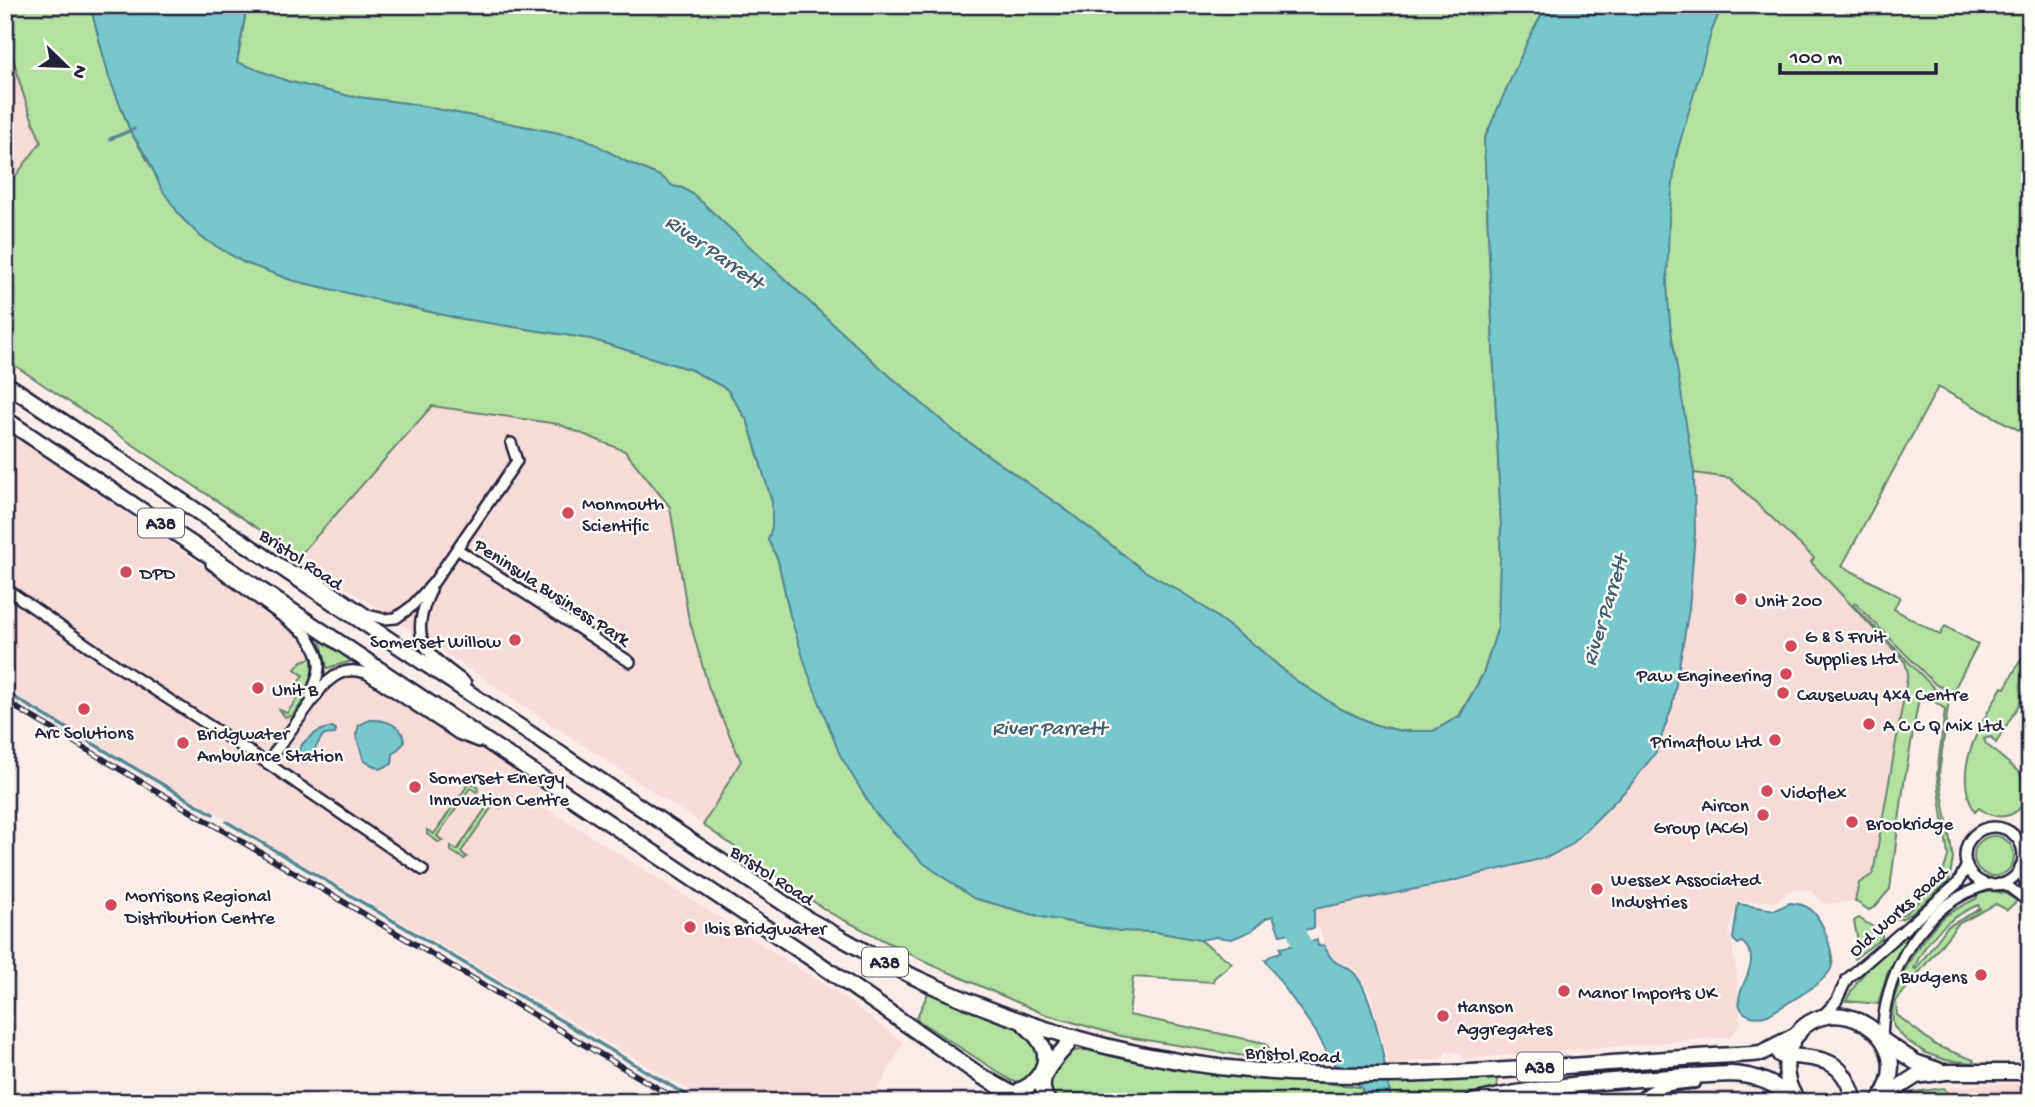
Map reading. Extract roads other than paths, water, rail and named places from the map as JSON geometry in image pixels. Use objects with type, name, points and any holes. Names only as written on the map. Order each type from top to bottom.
[{"type":"main road","name":"Bristol Road","points":[[5,383],[809,920],[927,983],[1018,1020],[1074,1037],[1164,1058],[1217,1067],[1329,1075],[1392,1076],[1761,1053],[1798,1034]]},
{"type":"main road","name":"A38","points":[[5,419],[808,956],[981,1076],[1027,1102]]},
{"type":"main road","points":[[1819,1018],[1839,1015],[1859,1019],[1876,1030],[1888,1051],[1891,1072],[1878,1102]]},
{"type":"main road","name":"A38","points":[[1798,1101],[1788,1082],[1788,1056],[1798,1034],[1819,1018]]},
{"type":"main road","points":[[1013,1095],[1031,1085],[1045,1059],[1045,1052],[1038,1037],[1018,1020]]},
{"type":"main road","points":[[1049,1102],[1043,1091],[1044,1077],[1052,1062],[1074,1037]]},
{"type":"main road","points":[[1883,1040],[1916,1062],[1946,1072]]},
{"type":"main road","name":"A38","points":[[1761,1053],[1820,1058],[1837,1066],[1847,1079],[1855,1102]]},
{"type":"main road","points":[[1878,1102],[1916,1076],[1946,1072],[2030,1072]]},
{"type":"main road","name":"A38","points":[[1472,1102],[1516,1092],[1585,1083],[1731,1074],[1750,1075],[1765,1080],[1798,1101]]},
{"type":"street","name":"Peninsula Business Park","points":[[283,567],[313,578],[368,615],[384,619],[396,618],[405,613],[434,582],[517,461],[512,443]]},
{"type":"street","points":[[160,523],[234,582],[306,634],[315,647],[320,663],[318,677],[306,707]]},
{"type":"street","name":"Peninsula Business Park","points":[[457,549],[630,662]]},
{"type":"street","name":"Peninsula Business Park","points":[[434,582],[422,608],[420,621],[424,646],[432,657],[475,690],[496,711]]},
{"type":"street","points":[[5,588],[423,870]]},
{"type":"street","points":[[267,763],[306,707],[331,678],[345,671],[356,670],[382,682],[458,734],[506,753]]},
{"type":"street","points":[[1994,884],[2015,875],[2023,858],[2019,841],[2013,834],[1997,827],[1982,830],[1970,840],[1965,854],[1967,865],[1976,878],[1994,884],[2009,887],[2030,900]]},
{"type":"street","name":"Old Works Road","points":[[1819,1018],[1836,1002],[1847,979],[1958,883],[1967,865]]},
{"type":"street","points":[[2020,867],[2030,900]]},
{"type":"street","name":"Old Works Road","points":[[1883,1040],[1887,994],[1899,965],[1915,938],[1929,919],[1951,901],[1975,888],[1994,884]]},
{"type":"street","points":[[1639,1102],[1649,1091],[1673,1084],[1710,1081],[1731,1074]]},
{"type":"water","name":"River Parrett","points":[[90,5],[247,5],[237,62],[287,81],[349,96],[406,103],[584,138],[627,162],[662,177],[673,186],[694,195],[875,363],[956,433],[1066,510],[1143,570],[1193,599],[1295,680],[1341,709],[1376,725],[1401,731],[1433,731],[1460,716],[1483,674],[1498,627],[1501,527],[1484,140],[1529,38],[1547,5],[1722,5],[1712,30],[1676,156],[1669,219],[1667,285],[1670,324],[1694,473],[1695,533],[1689,609],[1672,707],[1656,752],[1628,788],[1571,845],[1548,857],[1436,885],[1314,909],[1314,928],[1280,935],[1273,916],[1266,918],[1251,931],[1232,939],[1216,937],[1200,940],[1156,932],[1120,931],[1042,917],[973,898],[922,862],[875,813],[840,755],[808,673],[790,615],[778,560],[768,540],[772,527],[772,502],[748,422],[727,389],[692,370],[591,339],[457,318],[291,280],[243,262],[201,237],[181,217],[161,188],[148,159],[131,132],[109,77]]},
{"type":"water","points":[[370,720],[393,725],[403,737],[404,743],[393,754],[392,764],[380,769],[364,761],[356,735],[359,725]]},
{"type":"water","points":[[332,727],[336,729],[335,734],[323,735],[307,762],[297,762],[299,750],[308,739]]},
{"type":"water","points":[[1790,903],[1811,909],[1817,917],[1830,946],[1832,965],[1815,986],[1768,1015],[1751,1016],[1742,1011],[1739,1001],[1751,961],[1748,948],[1733,939],[1738,904],[1775,910]]},
{"type":"water","points":[[1317,940],[1318,946],[1324,945],[1332,959],[1351,970],[1362,985],[1379,1035],[1391,1102],[1366,1102],[1362,1088],[1335,1066],[1316,1032],[1265,960],[1281,952],[1280,948]]},
{"type":"waterway","points":[[110,139],[134,129]]},
{"type":"waterway","points":[[5,692],[213,814]]},
{"type":"waterway","points":[[227,822],[698,1102]]},
{"type":"waterway","points":[[1297,906],[1296,930],[1315,964]]},
{"type":"railway","points":[[5,701],[681,1102]]},
{"type":"place","name":"Monmouth Scientific","points":[[568,513]]},
{"type":"place","name":"DPD","points":[[126,572]]},
{"type":"place","name":"Unit 200","points":[[1741,599]]},
{"type":"place","name":"Somerset Willow","points":[[515,640]]},
{"type":"place","name":"G & S Fruit Supplies Ltd","points":[[1791,646]]},
{"type":"place","name":"Paw Engineering","points":[[1786,674]]},
{"type":"place","name":"Unit B","points":[[258,688]]},
{"type":"place","name":"Causeway 4x4 Centre","points":[[1783,693]]},
{"type":"place","name":"Arc Solutions","points":[[84,709]]},
{"type":"place","name":"A C C Q Mix Ltd","points":[[1869,724]]},
{"type":"place","name":"Primaflow Ltd","points":[[1775,740]]},
{"type":"place","name":"Bridgwater Ambulance Station","points":[[183,743]]},
{"type":"place","name":"Somerset Energy Innovation Centre","points":[[415,787]]},
{"type":"place","name":"Vidoflex","points":[[1767,791]]},
{"type":"place","name":"Aircon Group (ACG)","points":[[1763,815]]},
{"type":"place","name":"Brookridge","points":[[1852,822]]},
{"type":"place","name":"Wessex Associated Industries","points":[[1597,889]]},
{"type":"place","name":"Morrisons Regional Distribution Centre","points":[[111,905]]},
{"type":"place","name":"Ibis Bridgwater","points":[[690,927]]},
{"type":"place","name":"Budgens","points":[[1981,975]]},
{"type":"place","name":"Manor Imports UK","points":[[1564,991]]},
{"type":"place","name":"Hanson Aggregates","points":[[1443,1016]]}]
